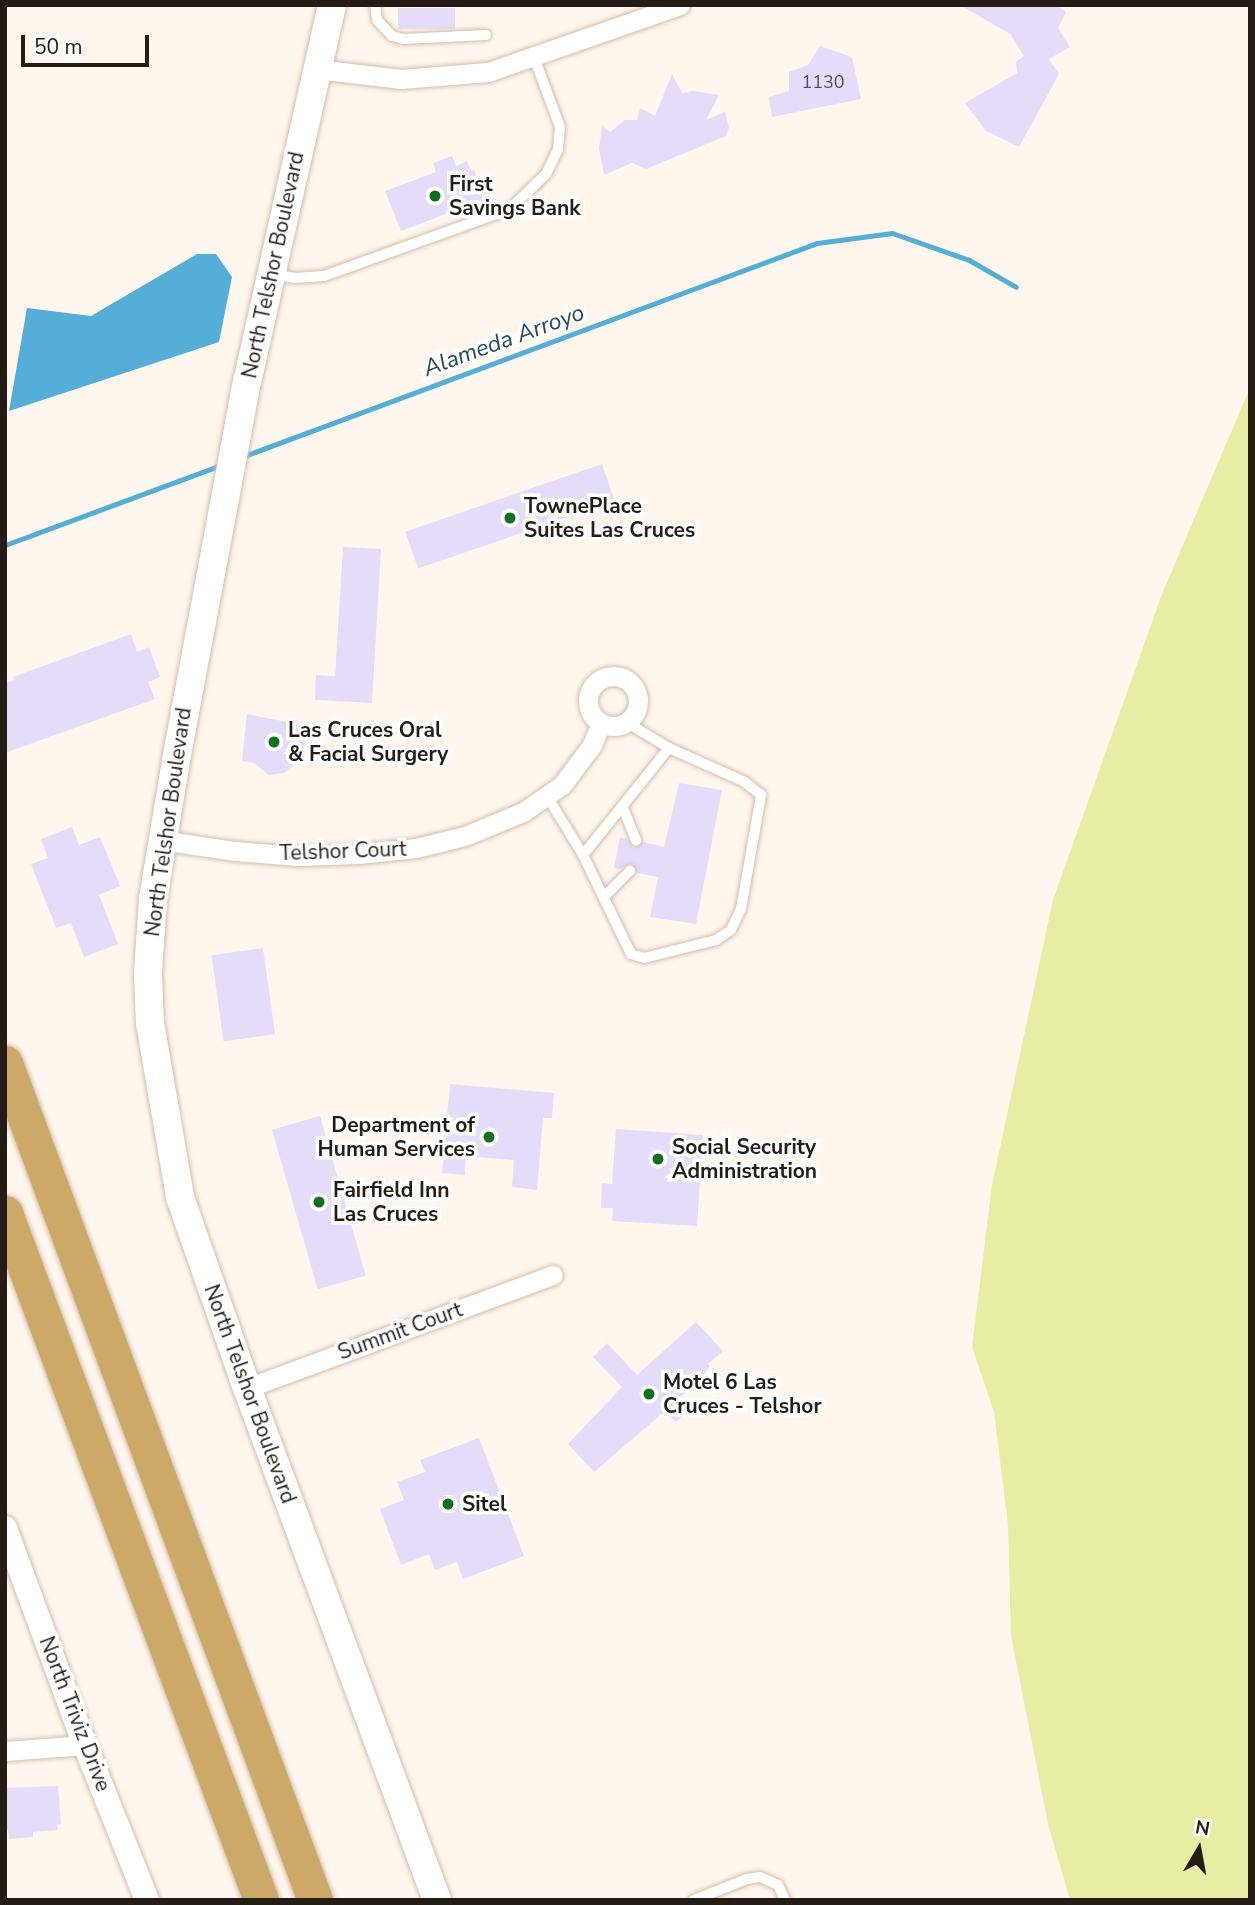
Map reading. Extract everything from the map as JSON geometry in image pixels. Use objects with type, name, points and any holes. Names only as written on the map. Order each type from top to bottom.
[{"type":"highway","points":[[5,1063],[315,1900]]},
{"type":"highway","points":[[5,1213],[261,1900]]},
{"type":"main road","name":"North Telshor Boulevard","points":[[332,5],[270,273],[239,424],[161,840],[153,898],[148,974],[156,1067],[180,1197],[247,1388],[437,1900]]},
{"type":"street","points":[[316,69],[401,79],[488,72],[680,5]]},
{"type":"street","points":[[616,676],[631,684],[638,698],[635,712],[626,722],[614,726],[601,723],[590,710],[590,693],[600,680],[616,676]]},
{"type":"street","name":"Telshor Court","points":[[161,840],[285,855],[359,854],[416,848],[465,836],[523,812],[562,785],[592,745],[601,723]]},
{"type":"street","name":"Summit Court","points":[[247,1388],[553,1275]]},
{"type":"street","name":"North Triviz Drive","points":[[5,1528],[85,1745],[147,1900]]},
{"type":"street","points":[[5,1751],[85,1745]]},
{"type":"lane","points":[[376,5],[377,20],[392,36],[404,39],[486,35]]},
{"type":"lane","points":[[270,273],[295,278],[324,276],[510,209],[546,174],[558,149],[560,127],[534,57]]},
{"type":"lane","points":[[547,796],[583,855],[631,954],[637,958],[716,940],[737,921],[761,795],[745,782],[669,747],[626,722]]},
{"type":"lane","points":[[583,855],[669,747]]},
{"type":"lane","points":[[623,808],[636,841]]},
{"type":"lane","points":[[604,897],[630,872]]},
{"type":"lane","points":[[694,1900],[747,1879],[760,1877],[778,1885],[785,1900]]},
{"type":"green space","points":[[1250,388],[1250,1900],[1070,1900],[1048,1824],[1011,1636],[1008,1525],[994,1412],[972,1347],[992,1185],[1053,900],[1162,594]]},
{"type":"water","points":[[197,254],[216,254],[232,277],[219,342],[9,411],[27,308],[91,316]]},
{"type":"building","points":[[960,5],[1056,5],[1066,12],[1058,28],[1070,47],[1049,59],[1059,74],[1019,147],[986,131],[965,103],[1017,73],[1016,62],[1024,56],[1010,34]]},
{"type":"building","points":[[398,8],[455,8],[455,29],[398,29]]},
{"type":"building","points":[[820,46],[852,57],[861,99],[772,117],[769,97],[789,91],[789,72],[808,65]]},
{"type":"building","points":[[672,74],[682,93],[693,91],[719,95],[706,120],[725,112],[729,128],[726,136],[646,169],[632,163],[604,175],[599,148],[602,126],[610,132],[625,120],[637,120],[640,108],[655,116]]},
{"type":"building","name":"First Savings Bank","points":[[452,156],[456,166],[467,161],[471,171],[474,170],[485,201],[477,204],[480,212],[462,218],[459,209],[401,231],[385,191],[436,172],[433,163]]},
{"type":"building","name":"TownePlace Suites Las Cruces","points":[[602,464],[615,501],[418,569],[405,532]]},
{"type":"building","points":[[343,547],[381,549],[372,703],[315,700],[316,675],[335,676]]},
{"type":"building","points":[[131,634],[137,652],[149,647],[160,677],[148,682],[155,699],[5,753],[5,683],[14,680],[13,677]]},
{"type":"building","name":"Las Cruces Oral & Facial Surgery","points":[[247,714],[308,726],[301,758],[295,765],[284,773],[269,775],[254,763],[242,761]]},
{"type":"building","points":[[679,783],[722,790],[696,924],[650,917],[658,877],[637,873],[631,864],[621,869],[614,868],[620,837],[627,839],[634,848],[643,842],[664,847]]},
{"type":"building","points":[[72,827],[79,845],[100,837],[120,886],[99,895],[118,944],[84,957],[71,923],[56,928],[31,864],[48,858],[41,839]]},
{"type":"building","points":[[263,948],[275,1034],[224,1041],[212,955]]},
{"type":"building","name":"Department of Human Services","points":[[450,1084],[554,1093],[552,1118],[543,1118],[537,1190],[512,1187],[514,1160],[466,1156],[465,1175],[442,1173]]},
{"type":"building","name":"Fairfield Inn Las Cruces","points":[[320,1116],[366,1276],[318,1289],[272,1130]]},
{"type":"building","name":"Social Security Administration","points":[[616,1129],[703,1135],[697,1226],[612,1221],[613,1208],[601,1208],[602,1183],[612,1184]]},
{"type":"building","name":"Motel 6 Las Cruces - Telshor","points":[[696,1322],[723,1351],[708,1364],[710,1366],[704,1375],[676,1401],[687,1411],[676,1422],[665,1411],[594,1472],[568,1444],[622,1387],[593,1357],[607,1343],[637,1375]]},
{"type":"building","name":"Sitel","points":[[479,1438],[524,1556],[463,1579],[457,1562],[435,1570],[429,1554],[401,1565],[380,1509],[404,1500],[397,1482],[425,1472],[420,1460]]},
{"type":"building","points":[[58,1786],[61,1824],[57,1825],[58,1830],[33,1832],[33,1837],[9,1839],[8,1830],[5,1830],[5,1788]]},
{"type":"waterway","name":"Alameda Arroyo","points":[[244,456],[817,243],[892,233],[969,260],[1016,287]]},
{"type":"waterway","name":"Alameda Arroyo","points":[[5,545],[221,465]]},
{"type":"place","name":"First Savings Bank","points":[[435,196]]},
{"type":"place","name":"TownePlace Suites Las Cruces","points":[[510,518]]},
{"type":"place","name":"Las Cruces Oral & Facial Surgery","points":[[274,742]]},
{"type":"place","name":"Department of Human Services","points":[[489,1137]]},
{"type":"place","name":"Social Security Administration","points":[[658,1159]]},
{"type":"place","name":"Fairfield Inn Las Cruces","points":[[319,1202]]},
{"type":"place","name":"Motel 6 Las Cruces - Telshor","points":[[649,1394]]},
{"type":"place","name":"Sitel","points":[[448,1504]]}]
